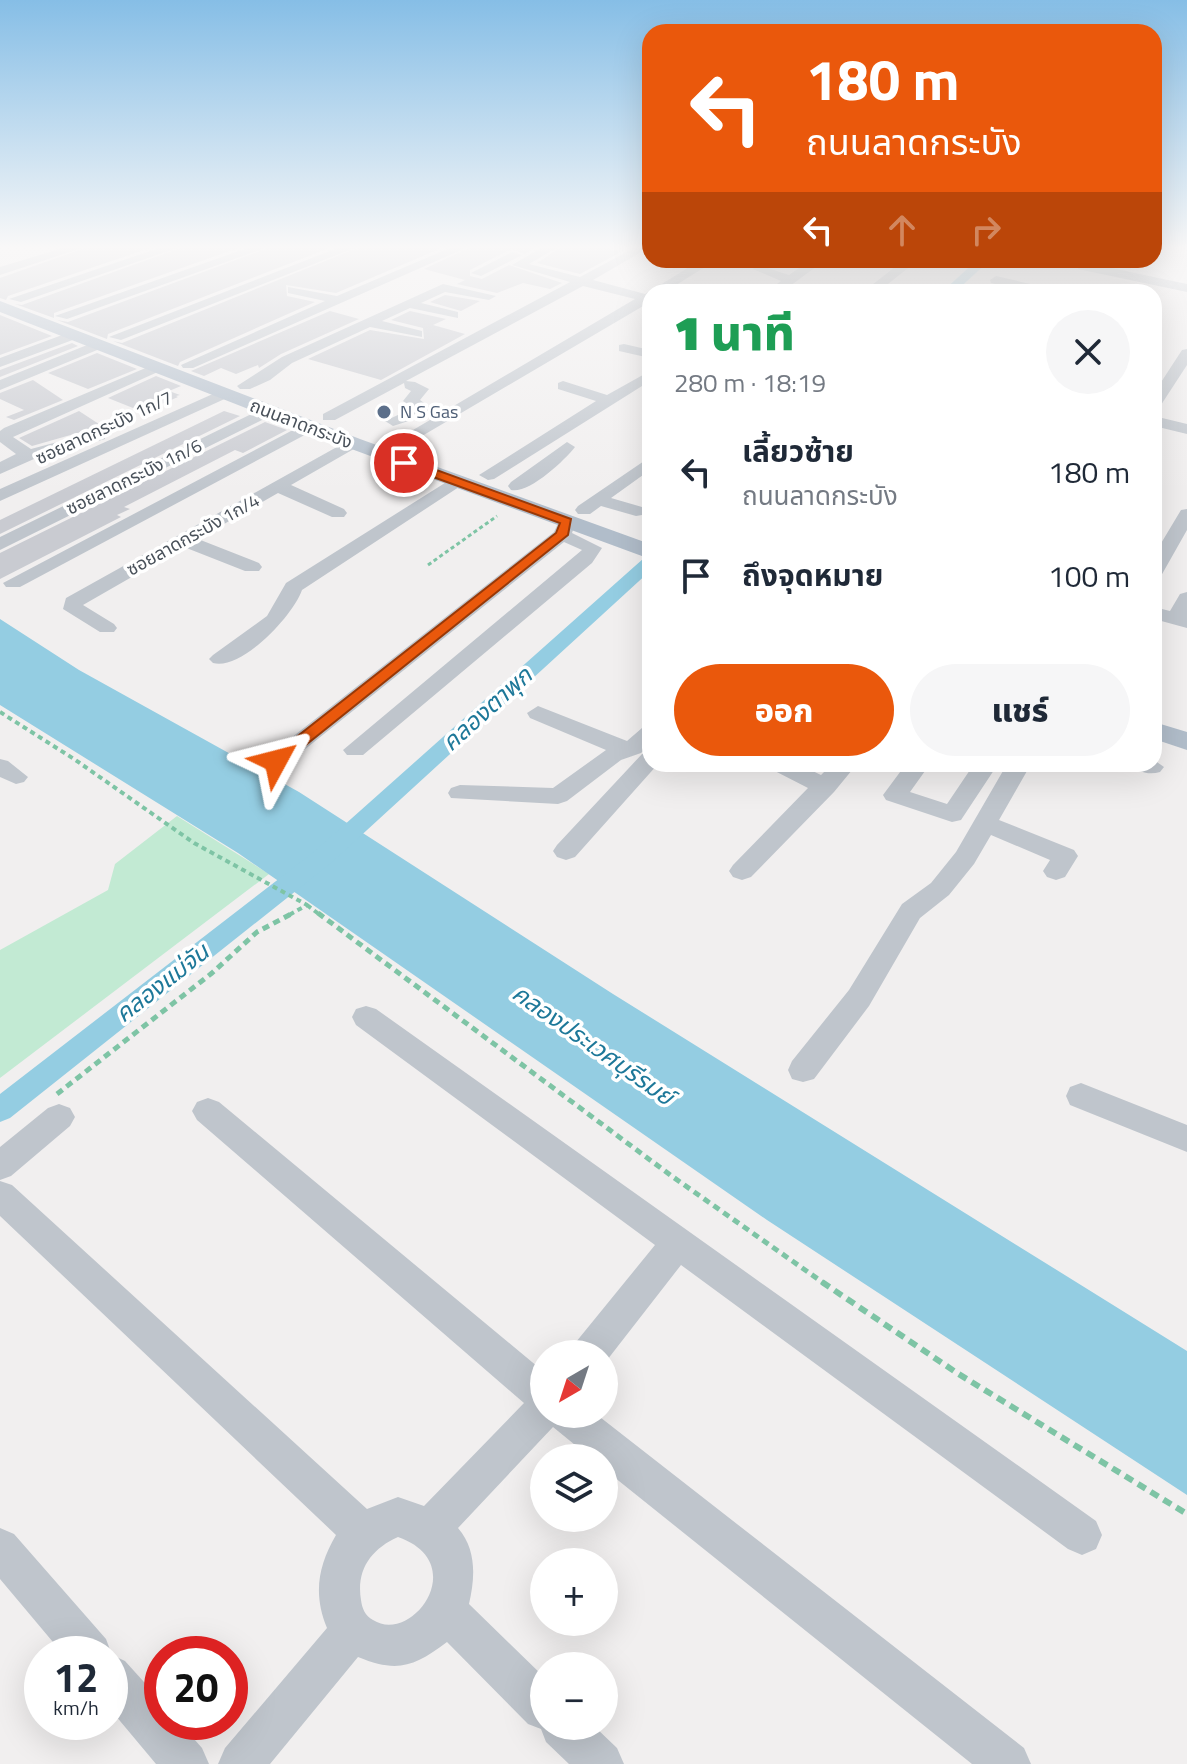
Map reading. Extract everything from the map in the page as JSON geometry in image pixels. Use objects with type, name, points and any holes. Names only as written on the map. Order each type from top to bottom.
[{"type":"main road","name":"ถนนลาดกระบัง","points":[[62,329],[73,335],[184,363],[488,475],[517,486],[642,548]]},
{"type":"main road","name":"ถนนลาดกระบัง","points":[[85,329],[155,368],[456,481],[642,532]]},
{"type":"main road","points":[[1162,710],[1187,718]]},
{"type":"main road","points":[[1162,733],[1187,741]]},
{"type":"street","points":[[0,385],[136,329]]},
{"type":"street","points":[[184,363],[262,329]]},
{"type":"street","points":[[184,363],[275,329]]},
{"type":"street","points":[[245,386],[265,377],[287,360],[352,329]]},
{"type":"street","points":[[398,329],[417,334]]},
{"type":"street","points":[[338,420],[495,329]]},
{"type":"street","points":[[399,443],[578,329]]},
{"type":"street","points":[[269,332],[302,341]]},
{"type":"street","points":[[0,363],[73,335]]},
{"type":"street","points":[[624,348],[642,352]]},
{"type":"street","points":[[1167,396],[1183,366]]},
{"type":"street","points":[[2,437],[155,368]]},
{"type":"street","points":[[488,475],[642,380]]},
{"type":"street","points":[[136,416],[202,386]]},
{"type":"street","points":[[563,386],[611,401]]},
{"type":"street","points":[[632,387],[642,390]]},
{"type":"street","points":[[338,420],[373,413],[388,402],[410,393],[423,408],[415,414],[385,422]]},
{"type":"street","name":"ซอยลาดกระบัง 1ก/7","points":[[0,496],[224,394]]},
{"type":"street","name":"ซอยลาดกระบัง 1ก/6","points":[[0,544],[268,411]]},
{"type":"street","points":[[1162,423],[1187,429]]},
{"type":"street","points":[[13,583],[308,427]]},
{"type":"street","points":[[0,469],[28,455],[99,436]]},
{"type":"street","points":[[2,437],[28,455]]},
{"type":"street","name":"ซอยลาดกระบัง 1ก/4","points":[[107,628],[73,609],[73,602],[353,443]]},
{"type":"street","points":[[517,486],[567,447]]},
{"type":"street","points":[[276,761],[642,469]]},
{"type":"street","points":[[220,659],[278,619],[291,597],[293,587],[456,481]]},
{"type":"street","points":[[278,486],[338,513]]},
{"type":"street","points":[[582,518],[636,511]]},
{"type":"street","points":[[1162,561],[1181,535],[1187,514]]},
{"type":"street","points":[[355,750],[585,559],[593,548],[582,518]]},
{"type":"street","points":[[184,540],[252,567]]},
{"type":"street","points":[[1162,566],[1187,567]]},
{"type":"street","points":[[1181,621],[1187,598]]},
{"type":"street","points":[[538,713],[627,750]]},
{"type":"street","points":[[460,793],[558,796],[613,755],[642,741]]},
{"type":"street","points":[[566,851],[642,768]]},
{"type":"street","points":[[795,772],[826,787]]},
{"type":"street","points":[[742,871],[838,772]]},
{"type":"street","points":[[912,772],[895,795],[952,814],[981,772]]},
{"type":"street","points":[[803,1070],[859,998],[911,911],[952,875],[1014,772]]},
{"type":"street","points":[[985,823],[1065,856],[1056,871]]},
{"type":"street","points":[[366,1017],[1082,1535]]},
{"type":"street","points":[[1081,1096],[1187,1139]]},
{"type":"street","points":[[0,1166],[56,1107]]},
{"type":"street","points":[[208,1111],[530,1384]]},
{"type":"street","points":[[0,1195],[363,1533]]},
{"type":"street","points":[[600,1340],[677,1244]]},
{"type":"street","points":[[432,1527],[530,1424]]},
{"type":"street","points":[[584,1428],[1008,1764]]},
{"type":"street","points":[[398,1517],[416,1519],[432,1527],[444,1539],[452,1554],[455,1573],[453,1592],[446,1611],[434,1627],[419,1639],[401,1646],[383,1646],[366,1641],[352,1631],[341,1613],[337,1591],[339,1570],[349,1549],[363,1533],[380,1522],[398,1517]]},
{"type":"street","points":[[0,1548],[76,1636]]},
{"type":"street","points":[[446,1611],[530,1694]]},
{"type":"street","points":[[241,1764],[352,1631]]},
{"type":"street","points":[[128,1697],[186,1764]]},
{"type":"street","points":[[576,1740],[601,1764]]},
{"type":"path","points":[[428,565],[506,510]]},
{"type":"path","points":[[0,712],[74,759],[194,843],[307,905],[673,1177],[848,1300],[957,1373],[1187,1514]]},
{"type":"path","points":[[56,1107],[257,932],[307,905]]},
{"type":"green space","points":[[177,816],[269,874],[0,1078],[0,950],[108,890],[115,864]]},
{"type":"water","name":"คลองประเวศบุรีรมย์","points":[[0,619],[79,670],[299,792],[613,994],[1187,1351],[1187,1495],[767,1220],[238,853],[0,705]]},
{"type":"building","points":[[0,329],[35,329],[52,336],[0,355]]},
{"type":"building","points":[[82,329],[120,329],[108,334],[107,339]]},
{"type":"building","points":[[156,329],[254,329],[180,362],[178,366],[113,341],[122,343]]},
{"type":"building","points":[[288,329],[336,329],[281,354],[259,368],[258,365],[236,374],[221,368],[204,376],[191,371]]},
{"type":"building","points":[[423,329],[448,329],[465,334],[381,380],[308,359],[370,330],[424,339]]},
{"type":"building","points":[[72,343],[78,346],[0,377],[0,370]]},
{"type":"building","points":[[97,353],[137,369],[88,389],[48,373]]},
{"type":"building","points":[[156,376],[181,386],[169,391],[180,395],[143,412],[108,398]]},
{"type":"building","points":[[33,380],[63,400],[14,420],[6,417],[24,410],[0,399],[0,393]]},
{"type":"building","points":[[79,411],[102,426],[32,446],[19,438]]},
{"type":"building","points":[[224,411],[240,416],[0,534],[0,520]]},
{"type":"building","points":[[265,422],[287,430],[243,453],[235,450],[124,507],[130,509],[117,515],[121,517],[0,579],[0,553]]},
{"type":"waterway","name":"คลองตาพุก","points":[[0,1110],[323,857],[642,569]]},
{"type":"place","name":"N S Gas","points":[[384,412]]},
{"type":"route","points":[[276,761],[562,535],[567,521],[404,463]]},
{"type":"water label","name":"คลองแม่จัน","points":[[162,983]]}]
